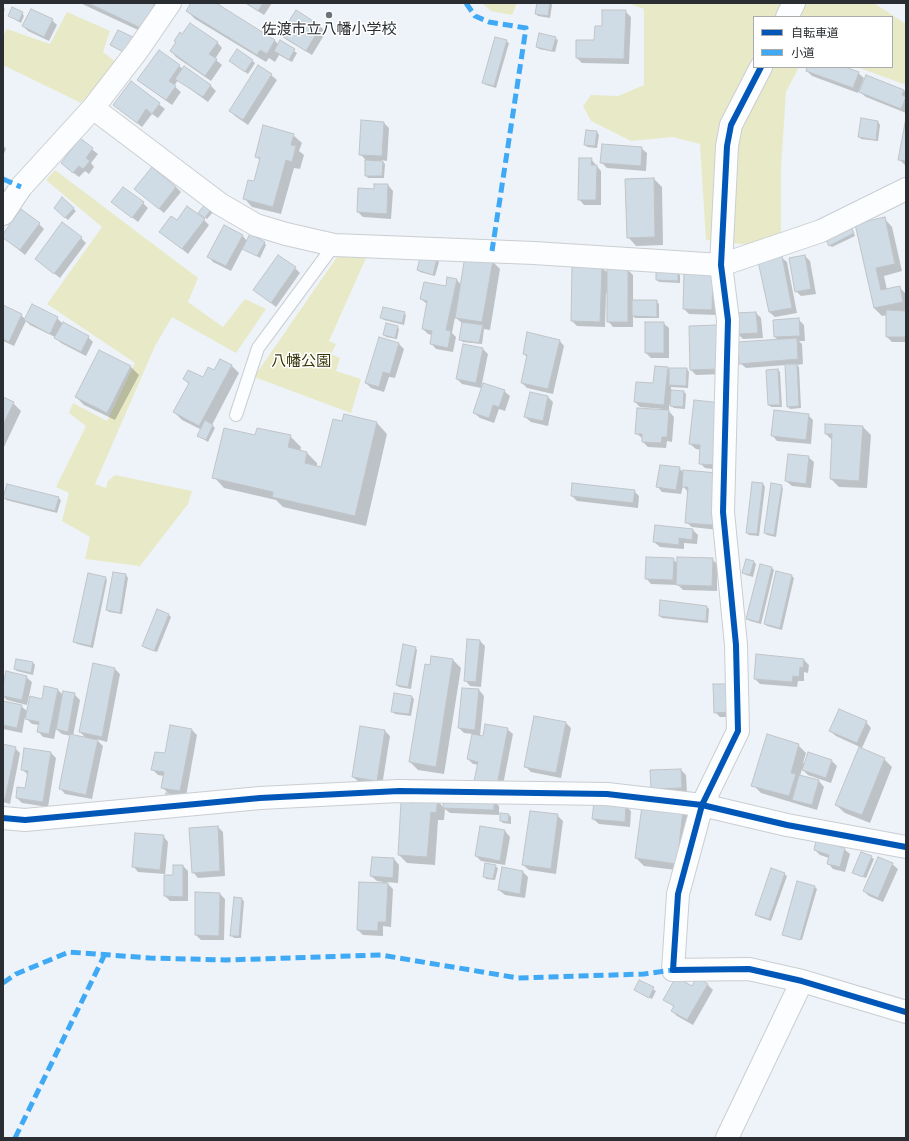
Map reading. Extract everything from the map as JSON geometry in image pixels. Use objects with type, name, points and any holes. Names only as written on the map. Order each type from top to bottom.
[{"type":"street","points":[[3,214],[21,187],[93,108],[137,51],[170,3]]},
{"type":"street","points":[[788,16],[794,3]]},
{"type":"street","points":[[760,68],[731,125],[727,146],[721,265],[728,320],[723,512],[736,645],[738,731],[702,805],[678,894],[673,970],[749,969],[802,981],[906,1012]]},
{"type":"street","points":[[93,108],[220,204],[256,225],[286,234],[334,244],[534,253],[721,265],[822,231],[906,189]]},
{"type":"street","points":[[3,818],[25,820],[260,798],[399,791],[608,794],[702,805],[787,825],[906,847]]},
{"type":"street","points":[[727,1138],[802,981]]},
{"type":"lane","points":[[236,415],[258,348],[334,244]]},
{"type":"green space","points":[[482,3],[517,3],[512,15],[491,11]]},
{"type":"green space","points":[[627,3],[874,3],[906,24],[906,85],[860,68],[893,68],[893,16],[753,16],[753,68],[798,68],[786,92],[781,168],[781,233],[750,245],[706,240],[700,144],[673,137],[631,141],[591,121],[583,106],[591,95],[618,96],[644,85],[644,9]]},
{"type":"green space","points":[[67,12],[110,31],[103,52],[117,63],[81,103],[3,65],[3,36],[7,29],[50,44]]},
{"type":"green space","points":[[55,170],[198,278],[188,302],[223,327],[245,299],[266,309],[236,353],[172,317],[155,346],[95,484],[106,488],[108,481],[115,475],[192,491],[188,504],[140,566],[85,559],[90,537],[62,521],[69,493],[56,487],[86,426],[69,413],[73,403],[107,421],[135,363],[47,304],[102,227],[46,180]]},
{"type":"green space","name":"八幡公園","points":[[339,254],[366,258],[329,341],[336,344],[331,354],[340,358],[336,371],[361,379],[351,413],[254,377]]},
{"type":"building","points":[[88,3],[155,3],[143,29]]},
{"type":"building","points":[[191,3],[216,3],[275,40],[267,54],[260,50],[257,55],[186,11]]},
{"type":"building","points":[[246,3],[263,3],[258,11]]},
{"type":"building","points":[[537,3],[550,3],[548,16],[535,14]]},
{"type":"building","points":[[12,7],[23,12],[19,21],[8,16]]},
{"type":"building","points":[[31,9],[53,19],[44,37],[22,26]]},
{"type":"building","points":[[296,10],[321,26],[306,51],[280,35]]},
{"type":"building","points":[[602,10],[626,10],[624,59],[576,58],[576,40],[594,40],[595,26],[602,26]]},
{"type":"building","points":[[190,23],[218,42],[209,54],[217,59],[205,76],[170,51],[180,32],[182,34]]},
{"type":"building","points":[[118,30],[135,38],[127,54],[110,45]]},
{"type":"building","points":[[539,33],[556,37],[552,51],[536,47]]},
{"type":"building","points":[[495,37],[507,40],[494,86],[482,83]]},
{"type":"building","points":[[280,40],[295,49],[289,60],[274,51]]},
{"type":"building","points":[[237,49],[253,60],[245,72],[229,61]]},
{"type":"building","points":[[159,50],[180,65],[169,81],[176,86],[166,100],[137,80]]},
{"type":"building","points":[[258,65],[272,74],[243,120],[229,111]]},
{"type":"building","points":[[184,66],[211,85],[203,97],[175,79]]},
{"type":"building","points":[[807,68],[848,68],[859,72],[853,88],[806,71]]},
{"type":"building","points":[[866,75],[904,90],[902,95],[906,97],[901,109],[859,92]]},
{"type":"building","points":[[131,81],[160,103],[152,114],[146,109],[137,123],[113,105]]},
{"type":"building","points":[[861,118],[878,121],[876,140],[858,137]]},
{"type":"building","points":[[906,118],[906,161],[898,160]]},
{"type":"building","points":[[361,120],[384,122],[382,156],[359,155]]},
{"type":"building","points":[[263,125],[294,134],[291,145],[296,146],[292,162],[286,160],[273,207],[243,199],[248,180],[254,181],[260,158],[255,157]]},
{"type":"building","points":[[586,130],[597,131],[595,146],[584,145]]},
{"type":"building","points":[[80,138],[93,148],[86,158],[90,161],[83,169],[79,166],[73,173],[61,163]]},
{"type":"building","points":[[602,144],[642,147],[641,166],[600,163]]},
{"type":"building","points":[[579,158],[592,158],[591,165],[597,165],[596,200],[578,200]]},
{"type":"building","points":[[365,160],[383,161],[382,176],[365,176]]},
{"type":"building","points":[[152,167],[176,187],[159,209],[134,189]]},
{"type":"building","points":[[654,178],[655,237],[627,238],[625,179]]},
{"type":"building","points":[[374,184],[388,184],[387,214],[357,212],[358,188],[374,189]]},
{"type":"building","points":[[123,187],[144,202],[132,218],[111,202]]},
{"type":"building","points":[[62,197],[74,208],[65,218],[54,208]]},
{"type":"building","points":[[206,203],[212,208],[205,218],[198,213]]},
{"type":"building","points":[[187,206],[205,219],[182,249],[159,232],[171,216],[177,220]]},
{"type":"building","points":[[21,209],[40,223],[20,250],[3,238],[3,234]]},
{"type":"building","points":[[885,217],[895,264],[876,268],[881,290],[900,286],[903,302],[874,308],[855,224]]},
{"type":"building","points":[[62,222],[82,237],[54,274],[35,259]]},
{"type":"building","points":[[849,223],[854,233],[829,246],[824,236]]},
{"type":"building","points":[[224,225],[243,235],[226,266],[207,257]]},
{"type":"building","points":[[250,234],[265,242],[257,256],[242,249]]},
{"type":"building","points":[[421,254],[437,258],[433,275],[417,270]]},
{"type":"building","points":[[278,255],[296,267],[271,303],[253,290]]},
{"type":"building","points":[[805,255],[811,289],[795,292],[789,258]]},
{"type":"building","points":[[465,256],[493,260],[482,322],[455,318]]},
{"type":"building","points":[[782,256],[792,308],[769,312],[758,261]]},
{"type":"building","points":[[572,265],[602,266],[600,322],[571,321]]},
{"type":"building","points":[[607,269],[628,269],[628,322],[607,322]]},
{"type":"building","points":[[656,270],[678,272],[678,281],[656,280]]},
{"type":"building","points":[[684,274],[713,275],[712,310],[683,309]]},
{"type":"building","points":[[447,277],[457,279],[446,330],[451,331],[448,348],[430,344],[432,331],[422,329],[427,301],[420,299],[424,282],[446,286]]},
{"type":"building","points":[[632,300],[657,300],[657,317],[632,316]]},
{"type":"building","points":[[32,304],[58,317],[50,334],[24,320]]},
{"type":"building","points":[[3,305],[22,314],[9,342],[3,339]]},
{"type":"building","points":[[383,307],[405,312],[402,323],[380,318]]},
{"type":"building","points":[[886,310],[906,311],[906,337],[886,337]]},
{"type":"building","points":[[756,312],[758,333],[737,334],[735,313]]},
{"type":"building","points":[[799,318],[800,336],[774,337],[773,320]]},
{"type":"building","points":[[63,322],[89,336],[81,352],[54,338]]},
{"type":"building","points":[[462,322],[483,325],[479,343],[459,340]]},
{"type":"building","points":[[645,322],[664,322],[664,353],[645,353]]},
{"type":"building","points":[[386,323],[398,326],[395,338],[383,335]]},
{"type":"building","points":[[718,325],[719,369],[690,370],[689,326]]},
{"type":"building","points":[[527,332],[560,340],[548,389],[521,383],[527,355],[523,354]]},
{"type":"building","points":[[379,337],[399,343],[390,374],[383,372],[379,387],[365,383]]},
{"type":"building","points":[[797,338],[798,359],[739,364],[738,342]]},
{"type":"building","points":[[463,344],[483,348],[476,383],[456,379]]},
{"type":"building","points":[[99,350],[131,366],[107,413],[75,397]]},
{"type":"building","points":[[220,359],[232,365],[199,426],[173,412],[189,383],[183,379],[188,370],[203,377],[208,367],[214,370]]},
{"type":"building","points":[[785,364],[797,364],[799,406],[787,407]]},
{"type":"building","points":[[655,366],[668,367],[664,405],[634,402],[636,382],[653,383]]},
{"type":"building","points":[[669,368],[687,368],[686,386],[669,385]]},
{"type":"building","points":[[778,369],[780,405],[768,405],[766,370]]},
{"type":"building","points":[[483,383],[505,390],[499,407],[493,405],[489,418],[473,413]]},
{"type":"building","points":[[671,390],[684,391],[683,407],[670,406]]},
{"type":"building","points":[[530,392],[548,396],[543,421],[524,417]]},
{"type":"building","points":[[3,397],[14,402],[3,425]]},
{"type":"building","points":[[694,400],[722,403],[716,465],[699,464],[700,445],[689,444]]},
{"type":"building","points":[[637,408],[669,410],[667,437],[662,437],[661,443],[642,442],[642,434],[635,434]]},
{"type":"building","points":[[774,410],[809,414],[806,440],[771,436]]},
{"type":"building","points":[[344,414],[377,422],[355,516],[272,497],[273,492],[212,478],[224,428],[255,435],[257,428],[291,435],[288,447],[307,452],[305,463],[321,467],[333,419],[342,421]]},
{"type":"building","points":[[205,420],[213,425],[206,440],[197,436]]},
{"type":"building","points":[[825,424],[863,426],[859,481],[830,479],[832,434],[825,434]]},
{"type":"building","points":[[788,454],[809,456],[806,484],[785,481]]},
{"type":"building","points":[[660,465],[680,467],[676,490],[656,487]]},
{"type":"building","points":[[683,470],[718,473],[713,525],[685,523],[688,487],[682,487]]},
{"type":"building","points":[[752,482],[763,483],[757,534],[746,533]]},
{"type":"building","points":[[572,483],[635,490],[633,503],[571,496]]},
{"type":"building","points":[[771,483],[782,485],[774,535],[764,533]]},
{"type":"building","points":[[7,484],[59,497],[55,511],[3,498]]},
{"type":"building","points":[[655,525],[693,529],[692,540],[679,538],[679,545],[653,542]]},
{"type":"building","points":[[646,557],[674,558],[673,580],[645,579]]},
{"type":"building","points":[[677,557],[713,558],[712,586],[676,585]]},
{"type":"building","points":[[746,559],[754,561],[750,575],[742,573]]},
{"type":"building","points":[[760,564],[772,567],[759,622],[746,619]]},
{"type":"building","points":[[776,571],[792,575],[780,628],[764,624]]},
{"type":"building","points":[[113,572],[126,574],[120,613],[106,610]]},
{"type":"building","points":[[88,573],[106,577],[91,646],[73,642]]},
{"type":"building","points":[[660,600],[707,606],[706,621],[659,616]]},
{"type":"building","points":[[157,609],[169,614],[154,651],[142,646]]},
{"type":"building","points":[[467,639],[480,640],[476,682],[464,681]]},
{"type":"building","points":[[403,644],[416,647],[408,687],[396,685]]},
{"type":"building","points":[[756,654],[804,659],[803,668],[800,667],[799,677],[793,676],[792,682],[754,679]]},
{"type":"building","points":[[431,656],[453,659],[436,767],[409,762],[425,664],[430,665]]},
{"type":"building","points":[[16,659],[33,662],[31,673],[14,669]]},
{"type":"building","points":[[93,663],[115,668],[102,737],[79,732]]},
{"type":"building","points":[[6,671],[27,676],[22,700],[3,696],[3,685]]},
{"type":"building","points":[[713,684],[729,684],[729,712],[714,713]]},
{"type":"building","points":[[44,686],[58,689],[49,734],[37,732],[39,722],[25,719],[30,696],[42,699]]},
{"type":"building","points":[[462,688],[479,689],[475,730],[458,728]]},
{"type":"building","points":[[63,691],[75,693],[68,732],[56,729]]},
{"type":"building","points":[[394,693],[412,696],[409,714],[391,712]]},
{"type":"building","points":[[3,701],[22,705],[17,728],[3,725]]},
{"type":"building","points":[[839,709],[867,721],[857,743],[829,731]]},
{"type":"building","points":[[534,716],[566,722],[556,773],[524,767]]},
{"type":"building","points":[[485,724],[508,728],[497,785],[474,781],[478,762],[467,759],[472,734],[483,736]]},
{"type":"building","points":[[170,725],[192,729],[180,791],[161,788],[164,772],[151,770],[155,752],[165,753]]},
{"type":"building","points":[[360,726],[385,730],[377,781],[352,777]]},
{"type":"building","points":[[70,734],[98,740],[86,795],[59,789]]},
{"type":"building","points":[[767,734],[799,744],[791,773],[796,774],[789,796],[751,786]]},
{"type":"building","points":[[3,744],[16,747],[5,799],[3,799]]},
{"type":"building","points":[[859,747],[885,758],[862,815],[835,805]]},
{"type":"building","points":[[24,748],[51,752],[43,802],[16,798],[17,787],[25,788],[28,771],[21,770]]},
{"type":"building","points":[[808,752],[832,760],[826,778],[802,770]]},
{"type":"building","points":[[681,769],[682,788],[651,789],[650,770]]},
{"type":"building","points":[[799,775],[819,780],[812,805],[792,800]]},
{"type":"building","points":[[166,793],[179,794],[178,801],[165,800]]},
{"type":"building","points":[[413,798],[438,799],[436,813],[431,812],[427,857],[398,855],[401,802],[413,803]]},
{"type":"building","points":[[444,798],[494,800],[494,810],[443,808]]},
{"type":"building","points":[[594,802],[626,805],[625,822],[592,819]]},
{"type":"building","points":[[642,806],[683,810],[677,864],[635,858]]},
{"type":"building","points":[[530,811],[558,814],[551,869],[522,865]]},
{"type":"building","points":[[500,813],[509,814],[508,822],[500,821]]},
{"type":"building","points":[[218,826],[220,871],[192,873],[189,828]]},
{"type":"building","points":[[480,826],[505,830],[500,861],[475,856]]},
{"type":"building","points":[[135,833],[164,835],[160,870],[132,867]]},
{"type":"building","points":[[816,840],[845,848],[840,867],[827,864],[829,855],[814,850]]},
{"type":"building","points":[[861,852],[872,856],[863,877],[852,873]]},
{"type":"building","points":[[372,857],[394,858],[393,878],[370,876]]},
{"type":"building","points":[[878,857],[893,863],[878,898],[863,891]]},
{"type":"building","points":[[485,863],[496,865],[493,879],[483,877]]},
{"type":"building","points":[[173,865],[183,865],[183,897],[164,896],[164,875],[173,875]]},
{"type":"building","points":[[502,867],[523,871],[520,894],[498,890]]},
{"type":"building","points":[[771,868],[785,873],[769,919],[755,915]]},
{"type":"building","points":[[797,881],[815,886],[800,940],[782,935]]},
{"type":"building","points":[[359,882],[388,883],[386,922],[378,922],[378,931],[357,930]]},
{"type":"building","points":[[195,892],[220,893],[219,936],[195,935]]},
{"type":"building","points":[[234,897],[242,898],[239,936],[230,936]]},
{"type":"building","points":[[676,977],[692,986],[697,977],[708,984],[687,1020],[671,1011],[674,1006],[663,1000]]},
{"type":"building","points":[[639,980],[654,987],[649,998],[634,990]]},
{"type":"marked path","points":[[466,3],[475,16],[489,22],[526,28],[492,251]]},
{"type":"marked path","points":[[3,179],[21,187]]},
{"type":"marked path","points":[[3,983],[16,974],[69,952],[150,958],[226,960],[381,955],[518,978],[644,974],[673,970]]},
{"type":"marked path","points":[[15,1138],[104,956]]},
{"type":"cycle path","points":[[760,68],[731,125],[727,146],[721,265],[728,320],[723,512],[736,645],[738,731],[702,805],[678,894],[673,970],[749,969],[802,981],[906,1012]]},
{"type":"cycle path","points":[[3,818],[25,820],[260,798],[399,791],[607,794],[702,805],[787,825],[906,847]]},
{"type":"place","name":"佐渡市立八幡小学校","points":[[329,15]]}]
